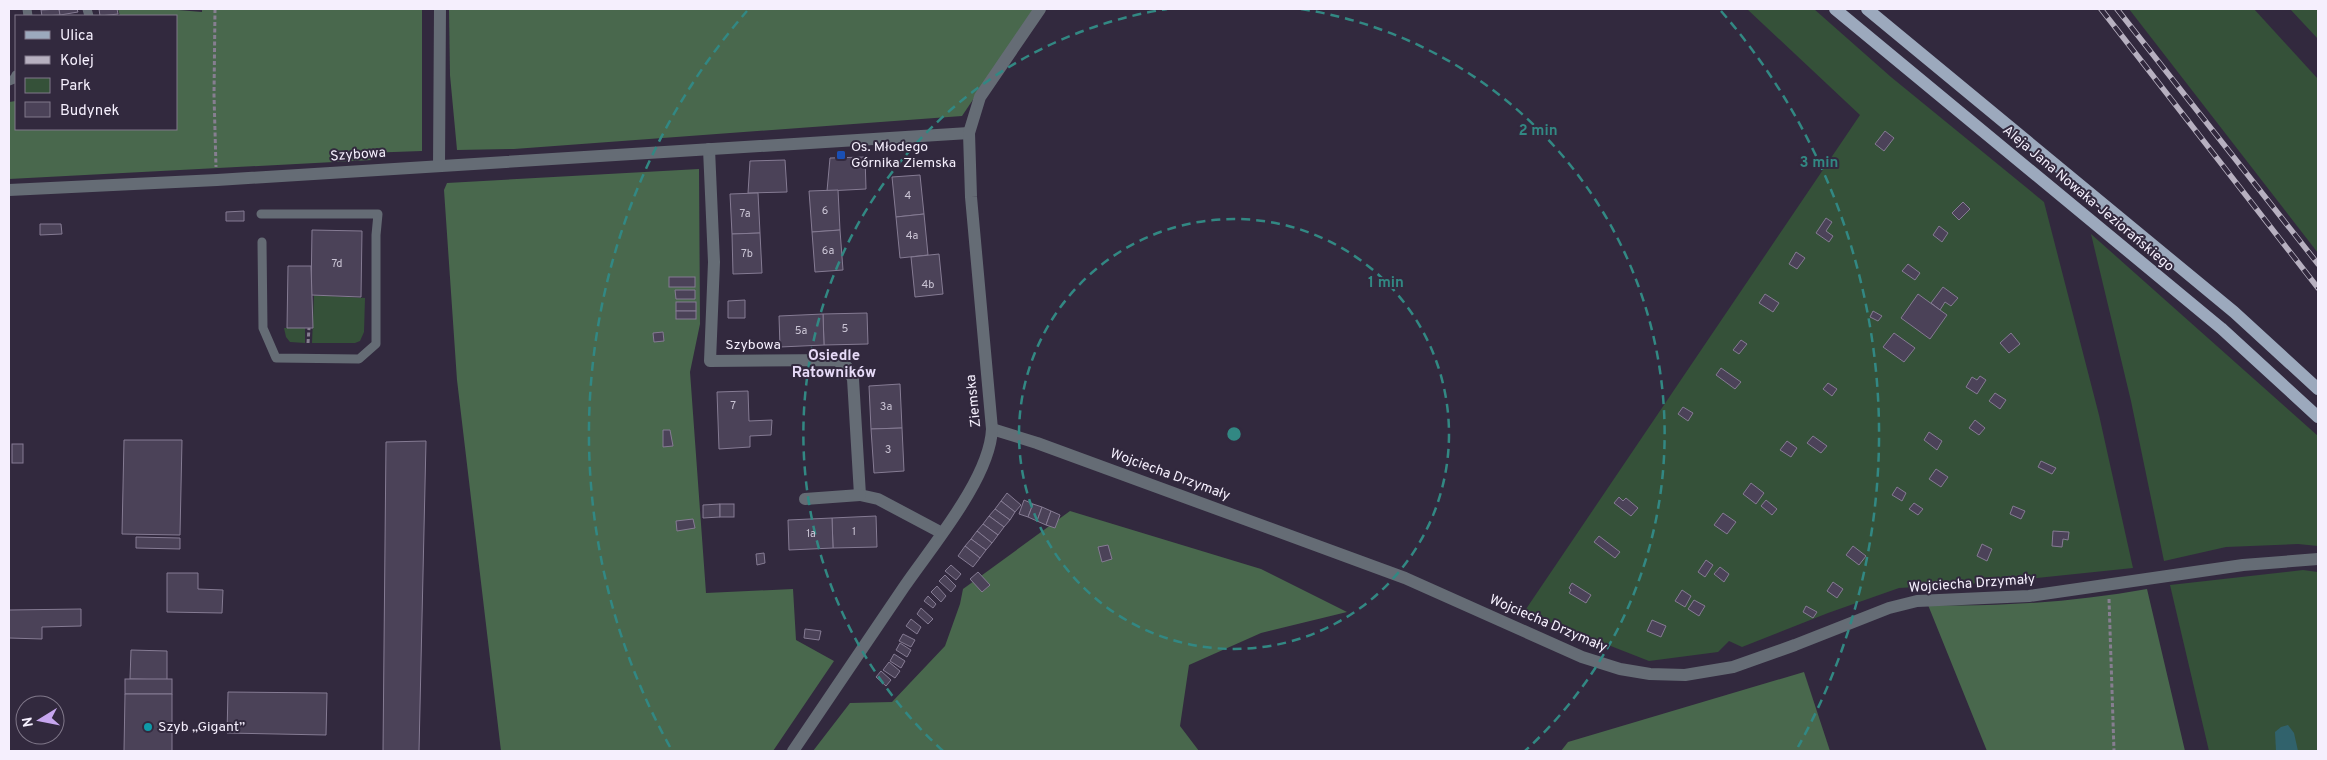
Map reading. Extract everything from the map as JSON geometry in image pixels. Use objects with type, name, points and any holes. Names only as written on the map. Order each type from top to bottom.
[{"type":"main road","name":"Aleja Jana Nowaka-Jeziorańskiego","points":[[1835,9],[2207,317],[2318,417]]},
{"type":"main road","name":"Aleja Jana Nowaka-Jeziorańskiego","points":[[1867,9],[2234,312],[2318,389]]},
{"type":"street","points":[[439,166],[440,9]]},
{"type":"street","name":"Ziemska","points":[[793,751],[942,533],[986,461],[992,444],[971,197],[969,132],[980,97],[1040,9]]},
{"type":"street","name":"Szybowa","points":[[9,190],[217,180],[969,132]]},
{"type":"street","name":"Szybowa","points":[[709,149],[714,262],[710,361],[836,360],[847,367],[852,379],[860,496]]},
{"type":"street","name":"Wojciecha Drzymały","points":[[992,429],[1037,443],[1378,568],[1467,604],[1582,657],[1620,669],[1650,674],[1685,675],[1733,667],[1889,608],[1910,602],[1933,599],[2005,598],[2109,585],[2243,564],[2318,559]]},
{"type":"street","points":[[806,499],[860,496],[878,499],[942,533]]},
{"type":"lane","points":[[261,214],[378,214],[376,235],[376,344],[359,359],[276,358],[263,328],[262,242]]},
{"type":"path","points":[[215,9],[214,95],[217,180]]},
{"type":"path","points":[[308,343],[309,328]]},
{"type":"path","points":[[2109,585],[2114,751]]},
{"type":"green space","points":[[1747,9],[1814,9],[1891,77],[2044,202],[2099,415],[2133,568],[1999,582],[1899,588],[1828,613],[1742,647],[1729,641],[1718,652],[1649,661],[1524,612],[1860,115]]},
{"type":"green space","points":[[2129,9],[2254,9],[2318,79],[2318,253]]},
{"type":"green space","points":[[2290,9],[2318,9],[2318,39]]},
{"type":"green space","points":[[2091,234],[2318,436],[2318,546],[2298,544],[2226,547],[2164,561],[2131,401]]},
{"type":"green space","points":[[314,295],[365,298],[364,332],[360,341],[355,343],[312,343]]},
{"type":"green space","points":[[284,328],[305,328],[305,343],[290,342],[286,337]]},
{"type":"green space","points":[[2303,570],[2318,572],[2318,751],[2209,751],[2170,585]]},
{"type":"shaded area","points":[[118,9],[166,9],[202,12],[202,9],[422,9],[422,151],[365,153],[372,160],[9,179],[9,102],[15,101],[15,130],[178,130],[178,15],[120,15]]},
{"type":"shaded area","points":[[449,9],[1034,9],[962,116],[514,149],[457,150],[450,75]]},
{"type":"shaded area","points":[[699,169],[700,324],[690,372],[706,593],[793,589],[796,640],[834,661],[773,751],[501,751],[457,380],[444,190],[447,183]]},
{"type":"shaded area","points":[[1070,511],[1261,569],[1347,612],[1261,633],[1189,665],[1180,726],[1199,751],[813,751],[850,703],[892,702],[945,646],[960,604],[963,589]]},
{"type":"shaded area","points":[[2147,589],[2185,751],[1987,751],[1928,605],[2038,603],[2120,594]]},
{"type":"shaded area","points":[[1804,672],[1830,751],[1561,751],[1568,742]]},
{"type":"shaded area","points":[[2288,725],[2294,733],[2298,751],[2276,751],[2275,732],[2281,727]]},
{"type":"building","points":[[59,9],[60,15],[42,15],[41,10]]},
{"type":"building","points":[[59,9],[77,9],[78,12],[60,15]]},
{"type":"building","points":[[99,9],[117,9],[118,14],[109,15],[100,15]]},
{"type":"building","points":[[1885,131],[1894,138],[1884,151],[1875,144]]},
{"type":"building","points":[[865,157],[866,189],[827,191],[830,158]]},
{"type":"building","points":[[785,160],[787,192],[748,193],[750,161]]},
{"type":"building","points":[[920,175],[924,214],[896,217],[892,177]]},
{"type":"building","points":[[838,190],[840,230],[812,232],[809,191]]},
{"type":"building","points":[[758,193],[760,233],[732,234],[730,194]]},
{"type":"building","points":[[1963,202],[1970,209],[1959,220],[1952,213]]},
{"type":"building","points":[[244,211],[244,221],[226,221],[226,212]]},
{"type":"building","points":[[924,214],[928,255],[900,258],[896,217]]},
{"type":"building","points":[[1826,218],[1832,222],[1826,231],[1833,236],[1829,242],[1816,233]]},
{"type":"building","points":[[40,224],[61,224],[62,234],[40,235]]},
{"type":"building","points":[[1939,226],[1948,233],[1942,242],[1933,235]]},
{"type":"building","points":[[312,230],[362,231],[361,297],[311,295]]},
{"type":"building","points":[[840,230],[843,270],[815,272],[812,232]]},
{"type":"building","points":[[760,233],[762,273],[733,274],[732,234]]},
{"type":"building","points":[[1796,252],[1805,258],[1797,269],[1789,264]]},
{"type":"building","points":[[939,254],[943,294],[915,297],[911,257]]},
{"type":"building","points":[[1908,264],[1920,273],[1915,280],[1902,271]]},
{"type":"building","points":[[288,266],[311,266],[313,328],[287,328]]},
{"type":"building","points":[[669,277],[695,277],[695,287],[669,287]]},
{"type":"building","points":[[1943,287],[1958,298],[1951,306],[1945,302],[1940,310],[1931,303]]},
{"type":"building","points":[[675,290],[695,290],[695,299],[676,299]]},
{"type":"building","points":[[1765,294],[1779,303],[1773,312],[1759,303]]},
{"type":"building","points":[[1918,294],[1947,315],[1930,339],[1901,318]]},
{"type":"building","points":[[745,300],[745,318],[728,318],[728,301]]},
{"type":"building","points":[[676,302],[696,302],[696,311],[676,311]]},
{"type":"building","points":[[676,311],[696,311],[696,319],[676,319]]},
{"type":"building","points":[[1873,311],[1882,316],[1878,321],[1870,317]]},
{"type":"building","points":[[867,313],[868,344],[824,345],[823,314]]},
{"type":"building","points":[[823,314],[824,345],[780,347],[779,316]]},
{"type":"building","points":[[663,332],[664,341],[654,342],[653,333]]},
{"type":"building","points":[[1894,333],[1915,348],[1904,362],[1883,347]]},
{"type":"building","points":[[2011,333],[2020,344],[2009,353],[2000,343]]},
{"type":"building","points":[[1741,340],[1747,344],[1739,354],[1733,350]]},
{"type":"building","points":[[1721,368],[1741,382],[1735,389],[1716,375]]},
{"type":"building","points":[[1980,376],[1986,380],[1977,394],[1966,387],[1972,377],[1977,380]]},
{"type":"building","points":[[1828,383],[1837,389],[1832,396],[1823,389]]},
{"type":"building","points":[[900,384],[902,428],[871,429],[869,386]]},
{"type":"building","points":[[748,391],[749,421],[772,420],[771,435],[750,436],[750,447],[719,449],[717,392]]},
{"type":"building","points":[[1995,393],[2006,400],[2000,409],[1989,401]]},
{"type":"building","points":[[1683,407],[1693,413],[1688,421],[1678,414]]},
{"type":"building","points":[[1975,420],[1985,428],[1979,435],[1969,428]]},
{"type":"building","points":[[902,428],[904,471],[874,473],[871,429]]},
{"type":"building","points":[[663,430],[670,430],[673,446],[663,447]]},
{"type":"building","points":[[1929,432],[1942,441],[1937,450],[1924,440]]},
{"type":"building","points":[[1813,436],[1827,446],[1821,453],[1807,443]]},
{"type":"building","points":[[124,440],[182,440],[180,535],[122,534]]},
{"type":"building","points":[[426,441],[419,751],[383,751],[386,442]]},
{"type":"building","points":[[1787,441],[1797,448],[1791,457],[1780,450]]},
{"type":"building","points":[[12,444],[23,444],[23,463],[12,463]]},
{"type":"building","points":[[2041,461],[2056,468],[2052,474],[2038,467]]},
{"type":"building","points":[[1936,469],[1948,477],[1941,487],[1929,479]]},
{"type":"building","points":[[1751,483],[1764,493],[1756,504],[1743,494]]},
{"type":"building","points":[[1897,487],[1906,493],[1902,501],[1892,495]]},
{"type":"building","points":[[1007,493],[1021,505],[1015,512],[1001,501]]},
{"type":"building","points":[[1619,497],[1623,501],[1626,498],[1638,508],[1631,516],[1614,503]]},
{"type":"building","points":[[1024,500],[1033,504],[1028,517],[1019,514]]},
{"type":"building","points":[[1766,500],[1777,509],[1772,515],[1761,506]]},
{"type":"building","points":[[1001,501],[1015,512],[1010,520],[995,509]]},
{"type":"building","points":[[1914,503],[1923,509],[1918,515],[1909,509]]},
{"type":"building","points":[[720,504],[720,517],[703,518],[703,505]]},
{"type":"building","points":[[720,504],[734,504],[734,517],[720,517]]},
{"type":"building","points":[[1033,504],[1042,507],[1037,521],[1028,517]]},
{"type":"building","points":[[2013,506],[2025,511],[2021,519],[2010,514]]},
{"type":"building","points":[[1042,507],[1051,511],[1046,525],[1037,521]]},
{"type":"building","points":[[995,509],[1010,520],[1004,527],[989,516]]},
{"type":"building","points":[[1051,511],[1060,515],[1055,528],[1046,525]]},
{"type":"building","points":[[1723,513],[1736,522],[1727,534],[1714,525]]},
{"type":"building","points":[[876,516],[877,547],[833,548],[832,518]]},
{"type":"building","points":[[989,516],[1004,527],[998,535],[983,524]]},
{"type":"building","points":[[832,518],[833,548],[789,550],[788,520]]},
{"type":"building","points":[[693,519],[695,528],[677,531],[676,521]]},
{"type":"building","points":[[983,524],[998,535],[992,543],[977,531]]},
{"type":"building","points":[[977,531],[992,543],[986,550],[971,539]]},
{"type":"building","points":[[2053,531],[2069,532],[2068,540],[2063,539],[2062,547],[2052,546]]},
{"type":"building","points":[[1599,536],[1620,552],[1615,558],[1594,542]]},
{"type":"building","points":[[136,537],[180,538],[180,549],[136,548]]},
{"type":"building","points":[[971,539],[986,550],[980,558],[965,546]]},
{"type":"building","points":[[1982,544],[1992,549],[1987,561],[1977,556]]},
{"type":"building","points":[[1108,545],[1112,559],[1102,562],[1098,547]]},
{"type":"building","points":[[965,546],[980,558],[973,567],[958,556]]},
{"type":"building","points":[[1853,546],[1866,556],[1859,565],[1846,555]]},
{"type":"building","points":[[764,553],[765,563],[757,565],[756,554]]},
{"type":"building","points":[[1706,560],[1713,565],[1705,577],[1698,572]]},
{"type":"building","points":[[951,565],[961,574],[956,580],[945,571]]},
{"type":"building","points":[[1720,567],[1729,574],[1724,582],[1714,574]]},
{"type":"building","points":[[978,572],[990,585],[982,592],[970,579]]},
{"type":"building","points":[[167,573],[198,573],[198,589],[223,590],[222,613],[167,612]]},
{"type":"building","points":[[945,575],[956,586],[951,592],[939,581]]},
{"type":"building","points":[[1833,582],[1843,589],[1837,598],[1827,591]]},
{"type":"building","points":[[1572,583],[1591,595],[1586,603],[1569,593]]},
{"type":"building","points":[[937,586],[946,596],[941,602],[931,592]]},
{"type":"building","points":[[1682,590],[1691,596],[1685,607],[1675,601]]},
{"type":"building","points":[[928,596],[936,604],[933,608],[924,601]]},
{"type":"building","points":[[1694,600],[1705,606],[1699,616],[1688,609]]},
{"type":"building","points":[[1806,606],[1817,612],[1813,618],[1803,612]]},
{"type":"building","points":[[921,608],[933,619],[928,624],[917,614]]},
{"type":"building","points":[[81,609],[81,626],[42,627],[42,639],[9,638],[9,610]]},
{"type":"building","points":[[911,619],[921,627],[917,634],[906,626]]},
{"type":"building","points":[[1652,620],[1666,626],[1661,637],[1647,631]]},
{"type":"building","points":[[805,629],[821,631],[819,640],[804,638]]},
{"type":"building","points":[[903,634],[915,640],[911,647],[899,641]]},
{"type":"building","points":[[900,643],[911,650],[907,657],[896,650]]},
{"type":"building","points":[[131,650],[167,651],[167,680],[130,679]]},
{"type":"building","points":[[894,654],[905,661],[901,668],[890,661]]},
{"type":"building","points":[[889,662],[900,671],[895,678],[883,670]]},
{"type":"building","points":[[881,671],[891,680],[886,686],[876,677]]},
{"type":"building","points":[[125,679],[172,679],[172,694],[125,694]]},
{"type":"building","points":[[228,692],[327,693],[326,735],[227,733]]},
{"type":"building","name":"Szyb „Gigant”","points":[[125,694],[172,694],[172,751],[124,751]]},
{"type":"railway","points":[[2101,9],[2318,288]]},
{"type":"railway","points":[[2117,9],[2318,264]]},
{"type":"place","name":"Os. Młodego Górnika Ziemska","points":[[841,155]]},
{"type":"place","name":"Szyb „Gigant”","points":[[148,727]]},
{"type":"district","name":"Osiedle Ratowników","points":[[834,364]]}]
